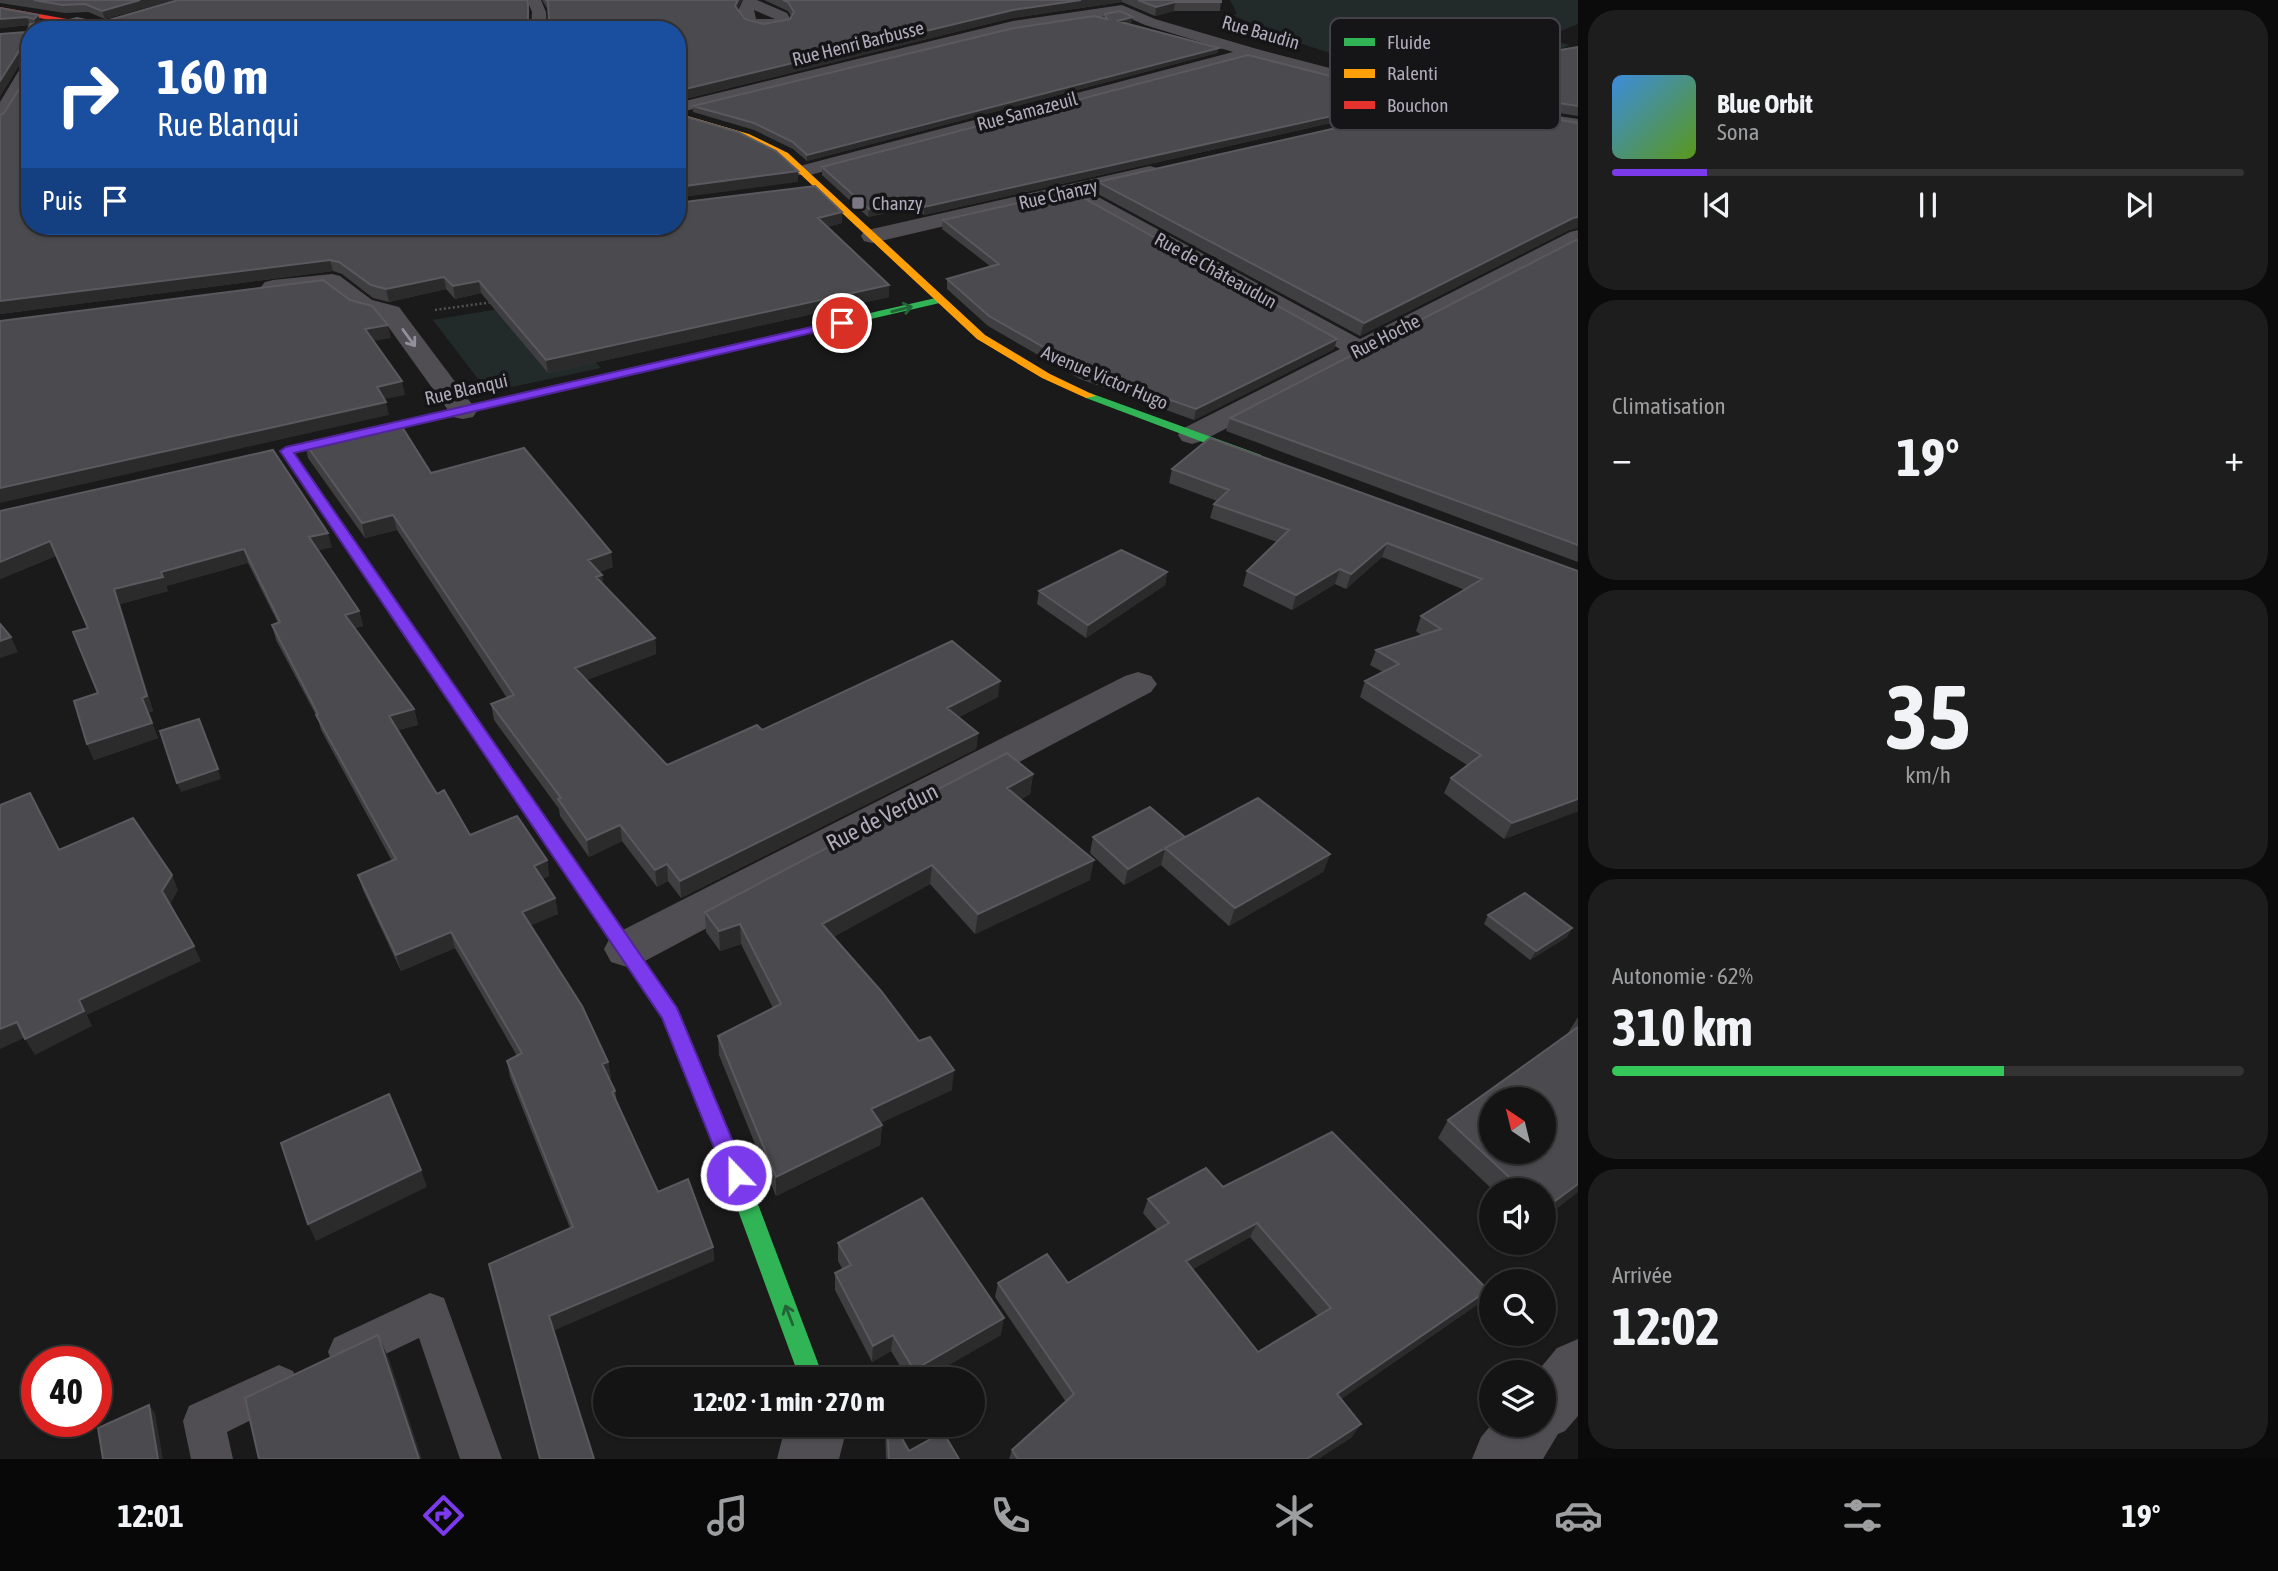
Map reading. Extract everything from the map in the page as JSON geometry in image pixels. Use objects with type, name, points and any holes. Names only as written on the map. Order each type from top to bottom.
[{"type":"street","points":[[534,0],[539,21]]},
{"type":"street","name":"Rue Henri Barbusse","points":[[686,106],[1120,4],[1150,22]]},
{"type":"street","name":"Rue Baudin","points":[[1120,4],[1150,22],[1330,73]]},
{"type":"street","name":"Rue Baudin","points":[[1120,4],[1178,30]]},
{"type":"street","points":[[0,9],[67,21],[83,20]]},
{"type":"street","name":"Rue Samazeuil","points":[[798,181],[1251,52]]},
{"type":"street","points":[[0,117],[21,81]]},
{"type":"street","points":[[686,118],[772,147],[798,181],[824,190]]},
{"type":"street","name":"Rue Baudin","points":[[1560,122],[1578,125]]},
{"type":"street","name":"Rue Chanzy","points":[[872,236],[1169,168]]},
{"type":"street","name":"Avenue Victor Hugo","points":[[824,190],[981,337],[1019,363],[1064,386],[1268,462]]},
{"type":"street","name":"Rue de Châteaudun","points":[[1074,190],[1082,197],[1359,349]]},
{"type":"street","name":"Rue Hoche","points":[[1192,435],[1578,237]]},
{"type":"street","points":[[253,289],[332,281],[356,303],[367,309],[390,312],[463,411]]},
{"type":"street","name":"Rue Blanqui","points":[[338,439],[940,300]]},
{"type":"street","points":[[267,455],[293,449],[670,1014],[736,1175],[808,1367]]},
{"type":"street","name":"Rue de Verdun","points":[[627,949],[1138,684]]},
{"type":"street","points":[[1556,1396],[1578,1369]]},
{"type":"street","points":[[808,1459],[814,1437]]},
{"type":"street","points":[[1503,1459],[1521,1437]]},
{"type":"lane","points":[[212,1459],[204,1421],[430,1312],[481,1459]]},
{"type":"path","points":[[393,316],[497,302]]},
{"type":"shaded area","points":[[1230,0],[1578,0],[1578,24],[1560,31],[1560,18],[1330,18],[1330,53],[1273,34],[1233,15],[1237,14]]},
{"type":"shaded area","points":[[1560,42],[1570,45],[1560,49]]},
{"type":"shaded area","points":[[539,302],[601,368],[488,392],[433,320]]},
{"type":"building","points":[[34,0],[140,0],[102,11],[85,4],[62,5]]},
{"type":"building","points":[[178,0],[527,0],[528,4],[528,21],[106,21]]},
{"type":"building","points":[[546,0],[738,0],[735,6],[745,19],[763,24],[790,19],[794,12],[788,2],[783,0],[1081,0],[1013,10],[686,89],[686,21],[549,21]]},
{"type":"building","points":[[1138,0],[1221,2],[1175,2],[1156,7]]},
{"type":"building","points":[[0,8],[38,15],[34,19],[0,19]]},
{"type":"building","points":[[1120,11],[1133,17],[1117,21],[1219,48],[807,155],[793,142],[754,123],[693,106],[1014,28],[1094,16],[1107,19],[1105,14]]},
{"type":"building","points":[[77,18],[90,21],[66,21]]},
{"type":"building","points":[[21,32],[21,51],[0,81],[0,34]]},
{"type":"building","points":[[1578,47],[1578,106],[1560,103],[1560,50]]},
{"type":"building","points":[[1248,55],[1330,76],[1330,116],[924,207],[914,199],[869,209],[822,167]]},
{"type":"building","points":[[21,86],[21,235],[686,235],[686,202],[815,186],[842,212],[818,218],[889,285],[546,360],[479,281],[453,286],[444,277],[386,289],[371,285],[339,262],[330,260],[0,301],[0,115]]},
{"type":"building","points":[[686,117],[738,132],[776,151],[798,171],[686,186]]},
{"type":"building","points":[[1560,120],[1578,123],[1578,217],[1364,323],[1098,182],[1330,129],[1560,130]]},
{"type":"building","points":[[1071,191],[1337,339],[1196,409],[1082,369],[989,316],[947,279],[999,264],[943,220]]},
{"type":"building","points":[[1578,239],[1578,545],[1230,418]]},
{"type":"building","points":[[323,280],[350,300],[372,306],[388,325],[365,329],[402,381],[377,387],[386,402],[0,488],[0,321]]},
{"type":"building","points":[[399,422],[431,473],[524,448],[611,552],[588,560],[602,575],[596,577],[655,638],[575,668],[667,765],[757,725],[762,730],[952,641],[1000,681],[947,708],[978,733],[680,881],[667,864],[655,870],[620,825],[587,840],[558,799],[561,798],[491,704],[514,695],[393,515],[362,523],[305,443]]},
{"type":"building","points":[[1210,438],[1578,571],[1578,799],[1512,823],[1451,778],[1481,755],[1365,681],[1399,664],[1376,650],[1441,629],[1421,616],[1482,579],[1387,543],[1351,574],[1340,569],[1296,595],[1247,571],[1289,530],[1214,504],[1229,490],[1172,469]]},
{"type":"building","points":[[273,450],[328,533],[309,537],[359,611],[345,615],[414,709],[389,716],[437,794],[444,790],[470,835],[517,816],[547,860],[534,866],[555,898],[522,912],[582,1006],[608,1062],[602,1064],[615,1091],[612,1092],[658,1192],[688,1179],[713,1247],[549,1316],[594,1459],[540,1459],[489,1264],[573,1227],[507,1061],[522,1053],[451,932],[396,955],[358,875],[396,859],[316,715],[318,714],[272,625],[280,622],[244,549],[161,572],[163,577],[114,589],[147,696],[142,698],[152,723],[87,744],[74,701],[98,693],[73,632],[88,628],[50,541],[0,562],[0,511]]},
{"type":"building","points":[[1121,550],[1167,572],[1088,625],[1039,591]]},
{"type":"building","points":[[0,624],[11,637],[0,641]]},
{"type":"building","points":[[199,719],[218,769],[177,783],[160,731]]},
{"type":"building","points":[[1007,753],[1033,774],[1007,788],[1094,860],[978,914],[932,865],[822,924],[881,991],[919,1041],[930,1037],[954,1070],[871,1109],[882,1125],[776,1177],[718,1036],[781,1004],[740,924],[719,931],[705,912]]},
{"type":"building","points":[[30,793],[59,850],[133,818],[172,875],[162,891],[194,946],[79,1000],[84,1011],[25,1039],[17,1022],[0,1029],[0,805]]},
{"type":"building","points":[[1258,798],[1330,854],[1235,908],[1165,848]]},
{"type":"building","points":[[1150,807],[1185,837],[1128,869],[1093,837]]},
{"type":"building","points":[[1525,893],[1572,928],[1536,951],[1488,915]]},
{"type":"building","points":[[1578,1027],[1578,1184],[1556,1200],[1556,1178],[1510,1178],[1495,1164],[1556,1164],[1556,1087],[1494,1087]]},
{"type":"building","points":[[389,1094],[421,1170],[308,1224],[281,1143]]},
{"type":"building","points":[[1479,1098],[1479,1149],[1448,1120]]},
{"type":"building","points":[[1332,1132],[1479,1281],[1479,1296],[1337,1394],[1361,1424],[1307,1459],[1018,1459],[1012,1450],[1074,1394],[998,1283],[1047,1254],[1068,1283],[1169,1223],[1148,1199],[1206,1168],[1223,1187]],"holes":[[[1257,1223],[1331,1308],[1258,1352],[1186,1261]]]},
{"type":"building","points":[[922,1198],[1004,1318],[919,1367],[912,1367],[893,1335],[873,1346],[835,1273],[851,1265],[838,1243]]},
{"type":"building","points":[[378,1335],[419,1459],[259,1459],[245,1398]]},
{"type":"building","points":[[149,1405],[158,1459],[103,1459],[99,1437],[112,1437],[112,1422]]},
{"type":"building","points":[[888,1437],[901,1437],[909,1451],[934,1437],[946,1437],[959,1459],[889,1459]]},
{"type":"traffic: fast","points":[[350,436],[940,300]]},
{"type":"traffic: fast","points":[[1090,396],[1257,458]]},
{"type":"traffic: fast","points":[[286,451],[504,771]]},
{"type":"traffic: fast","points":[[699,1084],[808,1367]]},
{"type":"traffic: slow","points":[[686,118],[746,136],[785,155],[981,337],[1046,376],[1090,396]]},
{"type":"traffic: slow","points":[[504,771],[670,1014],[699,1084]]},
{"type":"traffic: jam","points":[[0,9],[67,21]]},
{"type":"place","name":"Chanzy","points":[[858,203]]},
{"type":"route","points":[[736,1175],[670,1014],[286,451],[842,323]]}]
